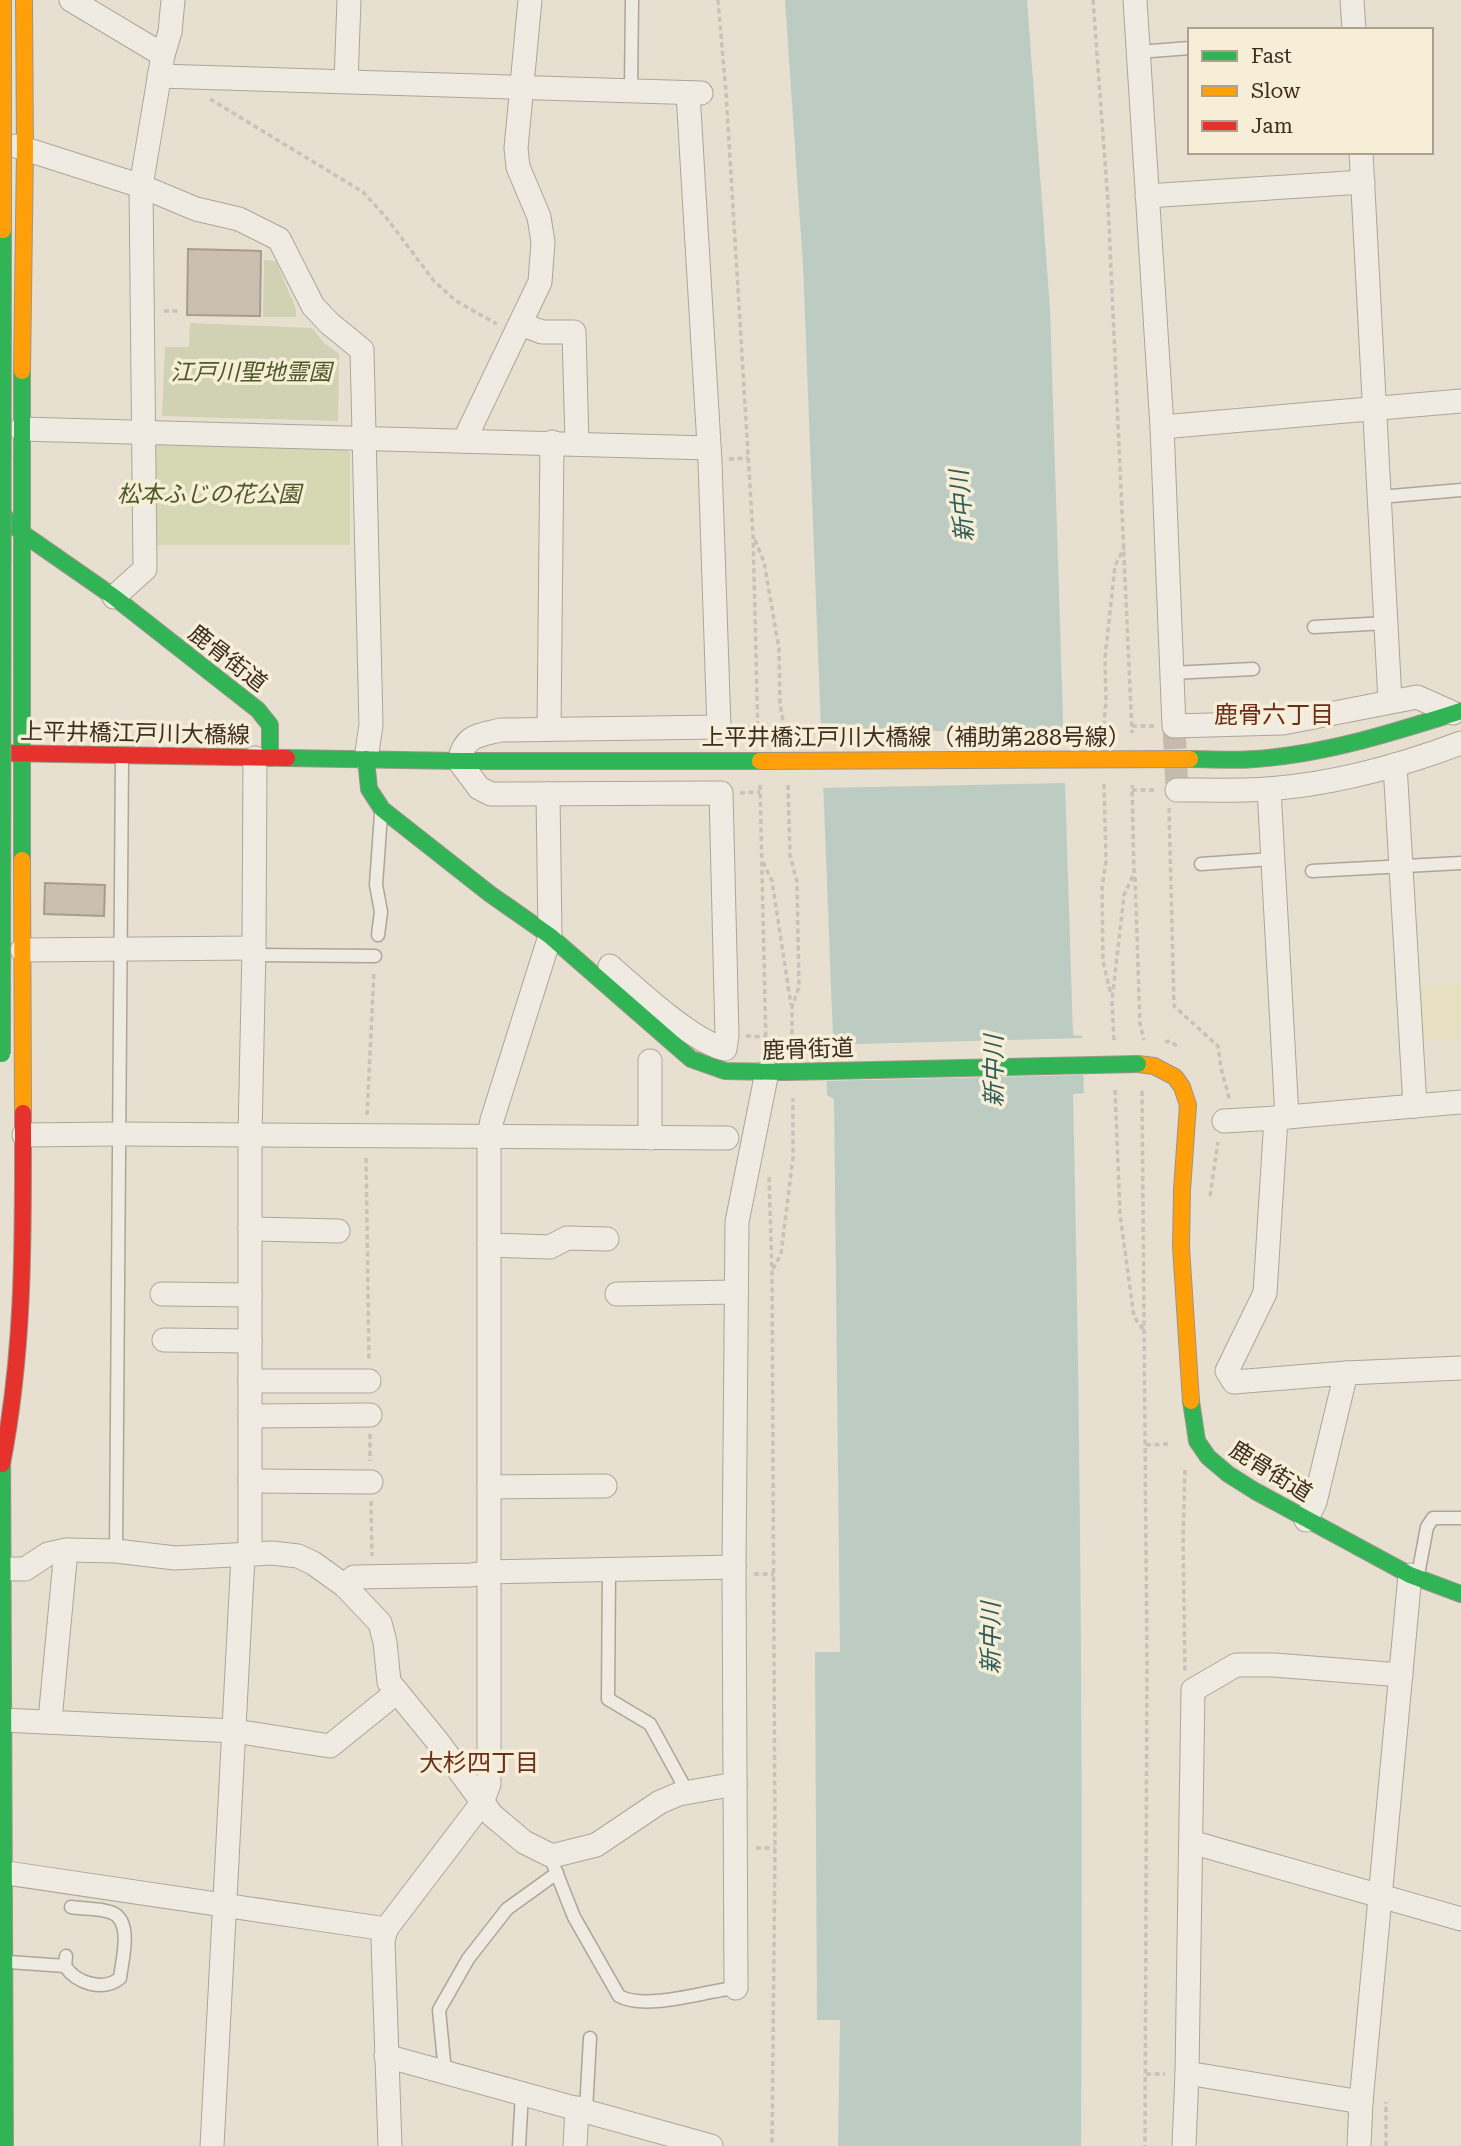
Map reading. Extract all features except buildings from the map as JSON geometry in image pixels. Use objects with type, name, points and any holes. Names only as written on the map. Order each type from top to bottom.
[{"type":"street","points":[[2,1060],[3,0]]},
{"type":"street","points":[[2,1464],[14,1406],[20,1355],[24,1135],[21,429],[24,0]]},
{"type":"street","points":[[71,0],[161,66],[346,81],[694,93],[719,727],[500,730],[470,738],[462,749],[459,761],[479,788],[491,794],[720,793],[727,1035],[725,1049],[712,1046],[696,1035],[559,923],[549,929]]},
{"type":"street","points":[[114,597],[145,569],[141,187],[161,66],[170,32],[173,0]]},
{"type":"street","points":[[346,81],[349,0]]},
{"type":"street","points":[[464,441],[540,282],[543,242],[539,217],[518,167],[516,148],[530,0]]},
{"type":"street","points":[[1135,0],[1162,427],[1174,726],[1283,723],[1417,697],[1457,712]]},
{"type":"street","points":[[1352,0],[1354,28]]},
{"type":"street","points":[[0,139],[25,150],[141,187],[196,209],[239,219],[279,239],[313,306],[362,350],[371,725],[366,759],[262,758],[250,1135],[250,1481],[212,2146]]},
{"type":"street","points":[[1361,154],[1390,701]]},
{"type":"street","points":[[1147,195],[1363,182]]},
{"type":"street","points":[[518,329],[542,332],[574,331],[576,443]]},
{"type":"street","points":[[1162,427],[1461,401]]},
{"type":"street","points":[[21,429],[709,448]]},
{"type":"street","points":[[549,729],[552,442]]},
{"type":"street","name":"鹿骨街道","points":[[0,513],[22,533],[114,597],[267,719],[270,725],[262,758]]},
{"type":"street","name":"上平井橋江戸川大橋線（補助第288号線）","points":[[366,759],[1255,759],[1373,739],[1457,712]]},
{"type":"street","points":[[1173,790],[1269,789],[1329,781],[1395,765],[1461,743]]},
{"type":"street","name":"上平井橋江戸川大橋線","points":[[0,753],[262,758]]},
{"type":"street","name":"鹿骨街道","points":[[366,759],[369,789],[382,809],[549,929],[691,1059],[714,1070],[735,1073],[1140,1072],[1154,1066],[1175,1077],[1182,1087],[1188,1105],[1181,1247],[1193,1421],[1197,1441],[1208,1457],[1228,1474],[1306,1521],[1414,1576],[1461,1594]]},
{"type":"street","points":[[1395,765],[1415,1106]]},
{"type":"street","points":[[1269,789],[1282,1117],[1265,1293],[1227,1371],[1234,1382],[1461,1368]]},
{"type":"street","points":[[390,2146],[383,1941],[386,1929],[482,1803],[489,1784],[489,1137],[549,929],[548,794]]},
{"type":"street","points":[[22,950],[254,951]]},
{"type":"street","points":[[650,1061],[650,1138]]},
{"type":"street","points":[[736,1988],[734,1567],[737,1222],[776,1072]]},
{"type":"street","points":[[1224,1121],[1461,1102]]},
{"type":"street","points":[[24,1135],[727,1138]]},
{"type":"street","points":[[250,1229],[338,1231]]},
{"type":"street","points":[[489,1245],[550,1247],[568,1238],[607,1239]]},
{"type":"street","points":[[617,1294],[736,1292]]},
{"type":"street","points":[[162,1294],[250,1295]]},
{"type":"street","points":[[164,1340],[250,1341]]},
{"type":"street","points":[[2,1341],[1,1872],[5,2146]]},
{"type":"street","points":[[1306,1521],[1315,1502],[1346,1373]]},
{"type":"street","points":[[250,1381],[369,1381]]},
{"type":"street","points":[[250,1416],[370,1415]]},
{"type":"street","points":[[250,1481],[371,1482]]},
{"type":"street","points":[[489,1487],[604,1486]]},
{"type":"street","points":[[50,1720],[66,1550]]},
{"type":"street","points":[[3,1569],[25,1569],[48,1554],[66,1550],[116,1551],[175,1558],[272,1553],[298,1556],[313,1563],[345,1586],[380,1623],[389,1682],[439,1742],[482,1803],[492,1815],[553,1864]]},
{"type":"street","points":[[345,1586],[354,1577],[372,1576],[734,1567]]},
{"type":"street","points":[[1359,2146],[1401,1675],[1414,1576]]},
{"type":"street","points":[[1184,2146],[1178,2074],[1191,1842],[1193,1690],[1236,1665],[1274,1665],[1401,1675]]},
{"type":"street","points":[[2,1720],[50,1720],[235,1731],[330,1746],[397,1692]]},
{"type":"street","points":[[553,1864],[552,1856],[596,1845],[660,1802],[685,1793],[735,1784]]},
{"type":"street","points":[[1191,1842],[1461,1919]]},
{"type":"street","points":[[1,1872],[72,1898],[226,1905],[386,1929]]},
{"type":"street","points":[[386,2056],[711,2146]]},
{"type":"street","points":[[1178,2074],[1361,2102]]},
{"type":"street","points":[[575,2146],[581,2109]]},
{"type":"lane","points":[[631,91],[632,0]]},
{"type":"lane","points":[[1139,52],[1188,48]]},
{"type":"lane","points":[[1380,497],[1461,490]]},
{"type":"lane","points":[[1314,627],[1386,623]]},
{"type":"lane","points":[[1171,673],[1254,670]]},
{"type":"lane","points":[[116,1551],[122,755]]},
{"type":"lane","points":[[378,935],[381,912],[376,885],[382,809]]},
{"type":"lane","points":[[1201,864],[1273,859]]},
{"type":"lane","points":[[1312,871],[1461,863]]},
{"type":"lane","points":[[254,951],[375,956]]},
{"type":"lane","points":[[1414,1576],[1427,1527],[1433,1518],[1461,1518]]},
{"type":"lane","points":[[609,1569],[608,1699],[650,1724],[684,1786],[685,1793]]},
{"type":"lane","points":[[445,2072],[439,2010],[468,1959],[507,1909],[553,1864],[575,1917],[619,1996],[629,2001],[658,2001],[711,1990],[736,1988]]},
{"type":"lane","points":[[4,1962],[65,1961],[71,1975],[78,1980],[94,1984],[109,1985],[120,1978],[125,1932],[120,1919],[111,1912],[72,1898]]},
{"type":"lane","points":[[581,2109],[590,2038]]},
{"type":"lane","points":[[519,2146],[522,2093]]},
{"type":"path","points":[[718,0],[753,535],[761,858],[776,1072]]},
{"type":"path","points":[[1093,0],[1108,203],[1132,733]]},
{"type":"path","points":[[208,98],[363,192],[385,216],[434,281],[456,301],[518,329]]},
{"type":"path","points":[[161,311],[181,311]]},
{"type":"path","points":[[753,535],[764,562],[779,649],[780,705],[787,744]]},
{"type":"path","points":[[1132,726],[1164,726]]},
{"type":"path","points":[[788,772],[790,855],[797,882],[799,987],[792,1007]]},
{"type":"path","points":[[1132,790],[1173,790]]},
{"type":"path","points":[[761,858],[772,881],[792,1007],[792,1048]]},
{"type":"path","points":[[1134,874],[1140,1024],[1145,1045]]},
{"type":"path","points":[[369,1381],[366,1135],[375,956]]},
{"type":"path","points":[[1140,1072],[1146,1445],[1145,2146]]},
{"type":"path","points":[[772,2146],[775,1847],[772,1272],[781,1254],[793,1157],[793,1089]]},
{"type":"path","points":[[370,1415],[372,1576]]},
{"type":"path","points":[[1185,1679],[1185,1457],[1197,1441]]},
{"type":"path","points":[[1146,1445],[1180,1443]]},
{"type":"path","points":[[749,1848],[775,1847]]},
{"type":"path","points":[[1146,2074],[1178,2074]]},
{"type":"path","points":[[1386,2102],[1386,2146]]},
{"type":"shaded area","points":[[1461,984],[1461,1038],[1421,1040],[1418,986]]},
{"type":"green space","points":[[264,260],[276,261],[296,309],[296,317],[263,317]]},
{"type":"green space","name":"江戸川聖地霊園","points":[[190,323],[312,328],[324,343],[339,354],[338,421],[162,416],[165,347],[189,347]]},
{"type":"green space","name":"松本ふじの花公園","points":[[158,441],[342,447],[350,453],[350,545],[154,545],[152,451]]},
{"type":"water","name":"新中川","points":[[785,0],[1027,0],[1050,309],[1073,1035],[1082,1036],[1084,1093],[1073,1094],[1081,1620],[1081,2146],[838,2146],[840,2020],[817,2020],[815,1652],[840,1652],[834,1099],[827,1095],[825,1037],[833,1037],[803,265]]},
{"type":"pier","points":[[1066,730],[1068,783],[820,788],[818,732]]},
{"type":"pier","points":[[1086,1038],[1087,1075],[823,1081],[822,1045]]},
{"type":"tunnel","points":[[1174,726],[1177,790]]},
{"type":"traffic: fast","points":[[2,1054],[3,230]]},
{"type":"traffic: fast","points":[[22,371],[22,860]]},
{"type":"traffic: fast","points":[[4,516],[22,533],[114,597],[258,710],[270,725],[270,758]]},
{"type":"traffic: fast","points":[[1190,759],[1247,760],[1308,752],[1385,734],[1461,711]]},
{"type":"traffic: fast","points":[[287,758],[760,761]]},
{"type":"traffic: fast","points":[[366,759],[369,789],[382,809],[490,894],[550,936],[691,1059],[725,1071],[785,1072]]},
{"type":"traffic: fast","points":[[785,1072],[1138,1064]]},
{"type":"traffic: fast","points":[[1191,1401],[1197,1441],[1208,1457],[1228,1474],[1410,1575],[1461,1594]]},
{"type":"traffic: fast","points":[[2,1440],[5,2146]]},
{"type":"traffic: slow","points":[[3,0],[3,230]]},
{"type":"traffic: slow","points":[[22,371],[24,0]]},
{"type":"traffic: slow","points":[[760,761],[1190,759]]},
{"type":"traffic: slow","points":[[22,860],[23,1113]]},
{"type":"traffic: slow","points":[[1138,1064],[1154,1066],[1175,1077],[1182,1087],[1188,1105],[1181,1247],[1191,1401]]},
{"type":"traffic: jam","points":[[0,753],[287,758]]},
{"type":"traffic: jam","points":[[2,1464],[10,1420],[19,1332],[23,1113]]},
{"type":"district","name":"鹿骨六丁目","points":[[1274,715]]},
{"type":"district","name":"大杉四丁目","points":[[479,1763]]}]
